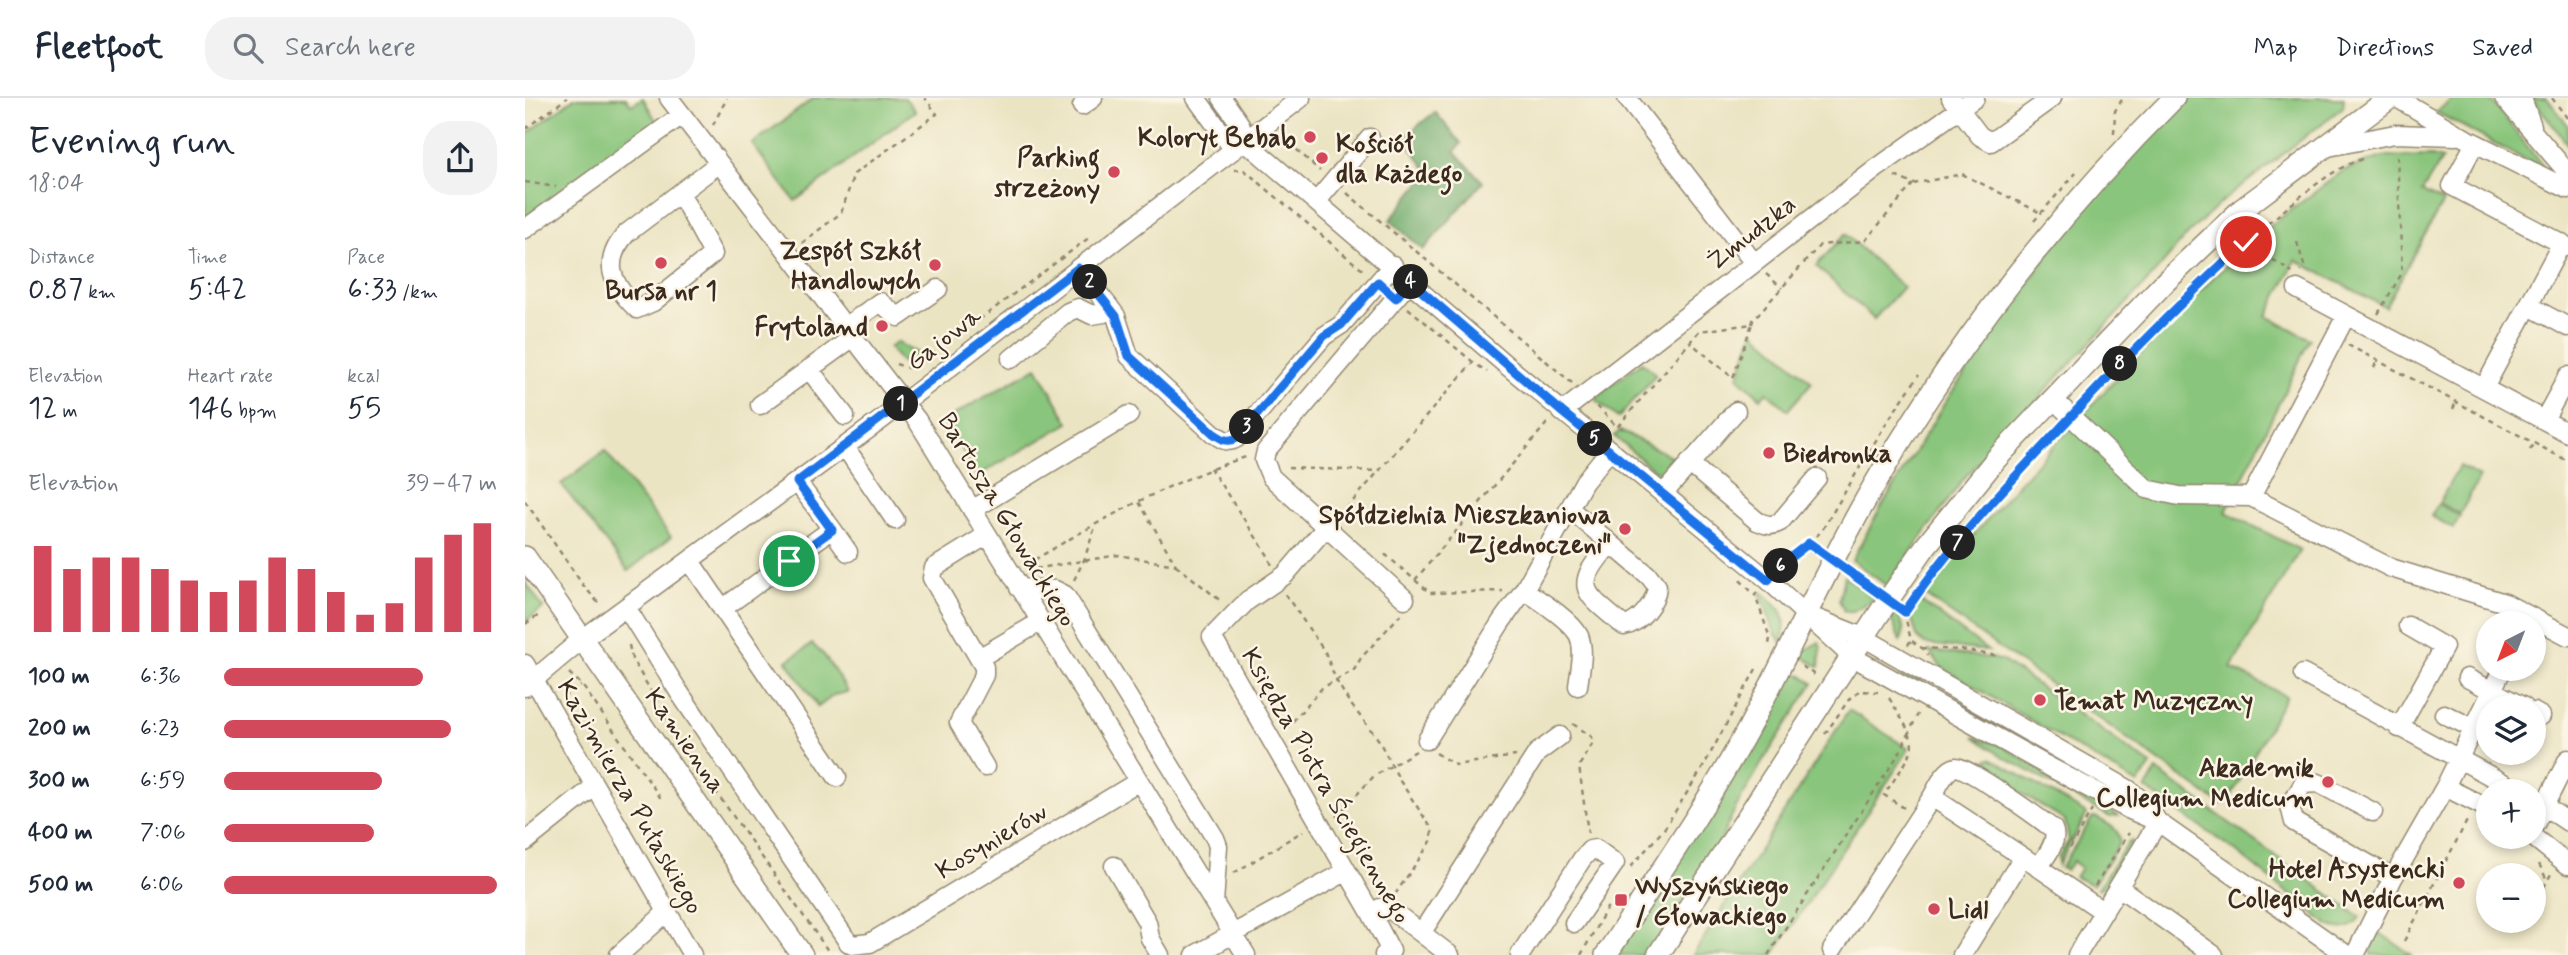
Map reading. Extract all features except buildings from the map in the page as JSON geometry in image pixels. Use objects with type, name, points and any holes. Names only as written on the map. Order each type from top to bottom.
[{"type":"main road","points":[[1606,955],[1716,783],[1786,656],[1833,561],[1885,467],[1931,394],[1983,318],[2081,195],[2174,98]]},
{"type":"main road","points":[[1658,955],[1888,600],[1925,547],[1978,481],[2165,282],[2241,210],[2390,98]]},
{"type":"main road","name":"Kamienna","points":[[525,557],[802,955]]},
{"type":"street","name":"Bartosza Głowackiego","points":[[669,98],[917,420],[1246,955]]},
{"type":"street","points":[[1196,98],[1239,145],[1317,201],[1393,265],[1556,416],[1609,451],[1664,493],[1768,580],[1851,656],[2044,764],[2158,822],[2347,955]]},
{"type":"street","points":[[1222,98],[1240,124],[1239,145]]},
{"type":"street","name":"Gajowa","points":[[528,677],[556,660],[845,447],[1301,98]]},
{"type":"street","points":[[1627,98],[1754,264]]},
{"type":"street","name":"Żmudzka","points":[[1556,416],[1878,168],[1955,104],[1975,98]]},
{"type":"street","points":[[1955,104],[1980,136],[1991,142],[2052,98]]},
{"type":"street","points":[[2396,98],[2469,140],[2568,189]]},
{"type":"street","points":[[2504,98],[2568,173]]},
{"type":"street","points":[[2522,98],[2535,136]]},
{"type":"street","points":[[525,229],[682,115]]},
{"type":"street","points":[[2321,149],[2395,134],[2422,134],[2469,140]]},
{"type":"street","points":[[1317,201],[1370,138]]},
{"type":"street","points":[[2469,140],[2452,186],[2565,245],[2484,388]]},
{"type":"street","points":[[680,193],[713,254],[653,302],[636,309],[612,276],[611,268],[617,244],[627,233],[718,163]]},
{"type":"street","points":[[1078,268],[1116,316],[1129,356],[1213,433],[1224,441],[1231,441],[1237,438],[1324,336],[1341,325],[1393,265]]},
{"type":"street","points":[[1406,603],[1331,523],[1271,477],[1264,460],[1266,451],[1410,281]]},
{"type":"street","points":[[760,405],[809,369],[880,302],[894,316],[902,316],[938,289]]},
{"type":"street","points":[[2297,289],[2568,433]]},
{"type":"street","points":[[1011,359],[1068,312],[1078,308],[1097,316],[1104,313],[1107,304]]},
{"type":"street","points":[[2529,306],[2568,327]]},
{"type":"street","points":[[2251,497],[2346,316]]},
{"type":"street","points":[[809,369],[845,416]]},
{"type":"street","points":[[2544,421],[2568,376]]},
{"type":"street","points":[[2053,399],[2147,489],[2179,496],[2251,497],[2391,568],[2505,603],[2568,636]]},
{"type":"street","points":[[1664,493],[1735,411]]},
{"type":"street","points":[[972,510],[1129,415]]},
{"type":"street","points":[[845,447],[895,520]]},
{"type":"street","points":[[1429,746],[1501,622],[1524,590],[1584,482],[1609,451]]},
{"type":"street","points":[[1689,464],[1757,521],[1766,525],[1780,522],[1817,478]]},
{"type":"street","points":[[797,482],[848,552]]},
{"type":"street","points":[[1570,509],[1649,576],[1657,586],[1656,596],[1633,624],[1624,626],[1610,615],[1588,592],[1585,583],[1587,572],[1610,544]]},
{"type":"street","points":[[1235,613],[1247,601],[1277,582],[1331,523]]},
{"type":"street","points":[[722,609],[832,530]]},
{"type":"street","points":[[985,767],[959,723],[984,675],[984,667],[932,578],[934,568],[987,535]]},
{"type":"street","points":[[690,561],[837,777]]},
{"type":"street","points":[[1019,588],[1055,590],[1065,594],[1219,846],[1214,903]]},
{"type":"street","points":[[1524,590],[1554,611],[1579,636],[1582,657],[1578,685]]},
{"type":"street","name":"Kosynierów","points":[[626,607],[679,692],[852,945],[870,943],[1139,781]]},
{"type":"street","name":"Księdza Piotra Ściegiennego","points":[[1235,613],[1212,637],[1326,820],[1347,871],[1391,951],[1384,955]]},
{"type":"street","points":[[1807,614],[1863,638],[2128,789],[2145,804],[2158,822]]},
{"type":"street","points":[[979,658],[1040,622]]},
{"type":"street","points":[[2399,728],[2444,647],[2408,626]]},
{"type":"street","points":[[2302,674],[2495,779]]},
{"type":"street","name":"Kazimierza Pułaskiego","points":[[528,677],[595,786],[692,955]]},
{"type":"street","points":[[2467,678],[2501,695]]},
{"type":"street","points":[[2492,695],[2497,681]]},
{"type":"street","points":[[2444,714],[2476,730]]},
{"type":"street","points":[[1422,932],[1537,753],[1564,729]]},
{"type":"street","points":[[2355,955],[2393,878],[2458,760],[2476,739]]},
{"type":"street","points":[[2546,802],[2568,759]]},
{"type":"street","points":[[1832,950],[1949,771],[1954,768],[1959,767],[1974,775],[2053,829],[2056,835],[2054,842],[2038,868]]},
{"type":"street","points":[[2373,812],[2318,783],[2303,784],[2290,806],[2294,822],[2393,878]]},
{"type":"street","points":[[525,842],[595,786]]},
{"type":"street","points":[[2445,787],[2476,802]]},
{"type":"street","points":[[1932,797],[2104,912]]},
{"type":"street","points":[[2546,807],[2568,822]]},
{"type":"street","points":[[2077,955],[2158,822]]},
{"type":"street","points":[[2546,846],[2565,863]]},
{"type":"street","points":[[1520,955],[1590,850],[1596,849],[1615,863],[1574,923]]},
{"type":"street","points":[[1962,955],[2023,857]]},
{"type":"street","points":[[1114,866],[1147,922],[1150,938],[1160,955]]},
{"type":"street","points":[[1195,955],[1347,871]]},
{"type":"street","points":[[2120,888],[2214,955]]},
{"type":"street","points":[[1371,913],[1380,908],[1391,910],[1450,955]]},
{"type":"street","points":[[619,955],[667,911]]},
{"type":"path","points":[[525,129],[567,98]]},
{"type":"path","points":[[713,125],[727,98]]},
{"type":"path","points":[[802,243],[841,213],[854,174],[937,114],[925,98]]},
{"type":"path","points":[[2552,98],[2568,119]]},
{"type":"path","points":[[1279,125],[1282,138],[1577,387]]},
{"type":"path","points":[[2370,329],[2402,273],[2397,152]]},
{"type":"path","points":[[1850,698],[1770,645],[1755,594],[1782,564],[1809,543],[1905,612],[1933,572],[2007,485],[2177,307],[2246,242],[2309,190],[2345,166],[2364,158]]},
{"type":"path","points":[[1878,168],[1913,184],[1962,174],[2041,213]]},
{"type":"path","points":[[1233,170],[1243,169],[1378,282]]},
{"type":"path","points":[[525,182],[579,190]]},
{"type":"path","points":[[1690,342],[1733,378],[1753,320],[1820,245],[1865,241],[1913,184]]},
{"type":"path","points":[[894,363],[916,368],[1092,235]]},
{"type":"path","points":[[2265,254],[2298,277],[2304,265],[2297,242]]},
{"type":"path","points":[[1396,298],[1492,377]]},
{"type":"path","points":[[1592,401],[1617,427],[1699,331],[1752,324]]},
{"type":"path","points":[[2335,338],[2568,461]]},
{"type":"path","points":[[2374,368],[2377,360]]},
{"type":"path","points":[[1331,523],[1473,362]]},
{"type":"path","points":[[2453,409],[2456,402]]},
{"type":"path","points":[[1415,580],[1556,416]]},
{"type":"path","points":[[2531,450],[2534,443]]},
{"type":"path","points":[[1176,565],[1118,555],[1034,569],[1023,566],[1097,522],[1210,468],[1266,451]]},
{"type":"path","points":[[1210,468],[1269,557],[1277,582],[1325,652],[1336,680],[1349,702],[1378,739],[1400,781],[1432,829],[1432,840],[1388,905],[1391,910]]},
{"type":"path","points":[[1279,468],[1378,471]]},
{"type":"path","points":[[525,501],[583,585],[604,610]]},
{"type":"path","points":[[1139,502],[1176,565],[1235,613]]},
{"type":"path","points":[[1065,594],[1084,560],[1097,522]]},
{"type":"path","points":[[1371,568],[1386,555],[1430,593],[1524,590]]},
{"type":"path","points":[[1283,732],[1322,688],[1354,670],[1406,603]]},
{"type":"path","points":[[525,624],[545,611],[548,619]]},
{"type":"path","points":[[623,637],[629,645],[632,659],[681,742],[831,955]]},
{"type":"path","points":[[1911,640],[1921,648],[1999,656]]},
{"type":"path","points":[[556,660],[582,685],[662,800]]},
{"type":"path","points":[[1627,874],[1664,829],[1702,769],[1757,668]]},
{"type":"path","points":[[1885,692],[1910,731],[1914,744],[1911,754],[1884,795],[1919,818]]},
{"type":"path","points":[[1767,955],[1900,751],[1920,711]]},
{"type":"path","points":[[1564,729],[1592,737],[1593,743],[1579,766],[1590,850]]},
{"type":"path","points":[[1215,884],[1326,820],[1374,776],[1429,746],[1455,765],[1537,753]]},
{"type":"path","points":[[2064,857],[2092,810]]},
{"type":"path","points":[[2404,941],[2476,817]]},
{"type":"path","points":[[2086,900],[2129,833]]},
{"type":"path","points":[[2546,881],[2565,863]]},
{"type":"path","points":[[1581,955],[1610,902]]},
{"type":"green space","points":[[574,98],[626,98],[631,105],[643,98],[658,124],[525,219],[525,135]]},
{"type":"green space","points":[[814,98],[905,98],[915,111],[795,201],[752,144]]},
{"type":"green space","points":[[2190,98],[2344,98],[2343,107],[2219,204],[2188,234],[2146,283],[1965,477],[1887,586],[1852,560],[1946,401],[2059,239],[2126,161]]},
{"type":"green space","points":[[2454,98],[2489,98],[2542,165],[2542,169],[2436,112]]},
{"type":"green space","points":[[2532,98],[2547,98],[2568,125],[2568,145]]},
{"type":"green space","points":[[1435,112],[1461,143],[1455,152],[1483,182],[1423,250],[1390,220],[1429,172],[1403,138]]},
{"type":"green space","points":[[2432,156],[2442,159],[2422,192],[2443,202],[2385,307],[2296,260],[2267,316],[2310,339],[2226,512],[2300,550],[2231,668],[2286,696],[2228,802],[2220,804],[1926,596],[1927,589],[2017,485],[2151,342],[2218,273],[2275,222],[2343,171],[2382,157]]},
{"type":"green space","points":[[1845,234],[1903,287],[1874,319],[1816,266]]},
{"type":"green space","points":[[1754,331],[1812,382],[1788,410],[1767,392],[1761,398],[1738,377]]},
{"type":"green space","points":[[896,342],[922,356],[912,364],[901,362],[889,348]]},
{"type":"green space","points":[[1642,362],[1655,376],[1618,418],[1597,401],[1596,397]]},
{"type":"green space","points":[[1037,367],[1069,423],[977,476],[945,420]]},
{"type":"green space","points":[[1620,431],[1683,462],[1670,473],[1655,471],[1614,436]]},
{"type":"green space","points":[[605,451],[671,537],[628,571],[561,484]]},
{"type":"green space","points":[[2459,466],[2480,477],[2460,514],[2439,503]]},
{"type":"green space","points":[[2438,504],[2460,516],[2453,528],[2431,516]]},
{"type":"green space","points":[[1844,576],[1875,599],[1853,611],[1844,611],[1839,600]]},
{"type":"green space","points":[[525,581],[543,608],[525,622]]},
{"type":"green space","points":[[1762,592],[1783,613],[1785,624],[1782,642],[1776,635],[1760,594]]},
{"type":"green space","points":[[1916,602],[1922,602],[1988,651],[1925,644],[1917,637],[1910,612]]},
{"type":"green space","points":[[1894,612],[1903,625],[1900,641],[1892,621]]},
{"type":"green space","points":[[1819,642],[1821,649],[1819,667],[1799,654]]},
{"type":"green space","points":[[812,644],[824,655],[848,692],[834,695],[818,707],[787,661]]},
{"type":"green space","points":[[1929,651],[2003,661],[2151,765],[2138,784],[1941,667]]},
{"type":"green space","points":[[1790,668],[1813,683],[1735,809],[1717,848],[1648,955],[1617,955]]},
{"type":"green space","points":[[1903,671],[2128,797],[2126,802],[1900,677]]},
{"type":"green space","points":[[1849,710],[1909,749],[1773,955],[1693,955]]},
{"type":"green space","points":[[1974,737],[2003,746],[2118,816],[2110,817],[1997,753]]},
{"type":"green space","points":[[1991,758],[2087,814],[2058,865],[2058,857],[2069,840],[2065,821],[1982,768]]},
{"type":"green space","points":[[2156,770],[2360,917],[2346,928],[2328,925],[2234,850],[2146,789]]},
{"type":"green space","points":[[2095,817],[2118,833],[2120,842],[2093,885],[2075,877],[2081,868],[2073,861],[2066,870],[2061,868]]},
{"type":"green space","points":[[2132,841],[2132,848],[2111,885],[2097,889],[2128,843]]},
{"type":"green space","points":[[2377,931],[2412,955],[2372,955],[2370,945]]},
{"type":"place","name":"Koloryt Bebab","points":[[1310,137]]},
{"type":"place","name":"Kościół dla Każdego","points":[[1322,158]]},
{"type":"place","name":"Parking strzeżony","points":[[1114,172]]},
{"type":"place","name":"Bursa nr 1","points":[[661,263]]},
{"type":"place","name":"Zespół Szkół Handlowych","points":[[935,265]]},
{"type":"place","name":"Frytoland","points":[[882,326]]},
{"type":"place","name":"Biedronka","points":[[1769,453]]},
{"type":"place","name":"Spółdzielnia Mieszkaniowa \"Zjednoczeni\"","points":[[1625,529]]},
{"type":"place","name":"Temat Muzyczny","points":[[2040,700]]},
{"type":"place","name":"Akademik Collegium Medicum","points":[[2328,782]]},
{"type":"place","name":"Hotel Asystencki Collegium Medicum","points":[[2459,883]]},
{"type":"place","name":"Wyszyńskiego / Głowackiego","points":[[1621,900]]},
{"type":"place","name":"Lidl","points":[[1934,909]]},
{"type":"route","points":[[789,561],[832,530],[797,482],[1078,268],[1116,316],[1129,356],[1147,375],[1224,441],[1237,438],[1324,336],[1338,328],[1378,282],[1396,298],[1410,281],[1562,412],[1768,580],[1782,564],[1809,543],[1905,612],[1933,572],[2013,479],[2142,341],[2246,242]]}]
